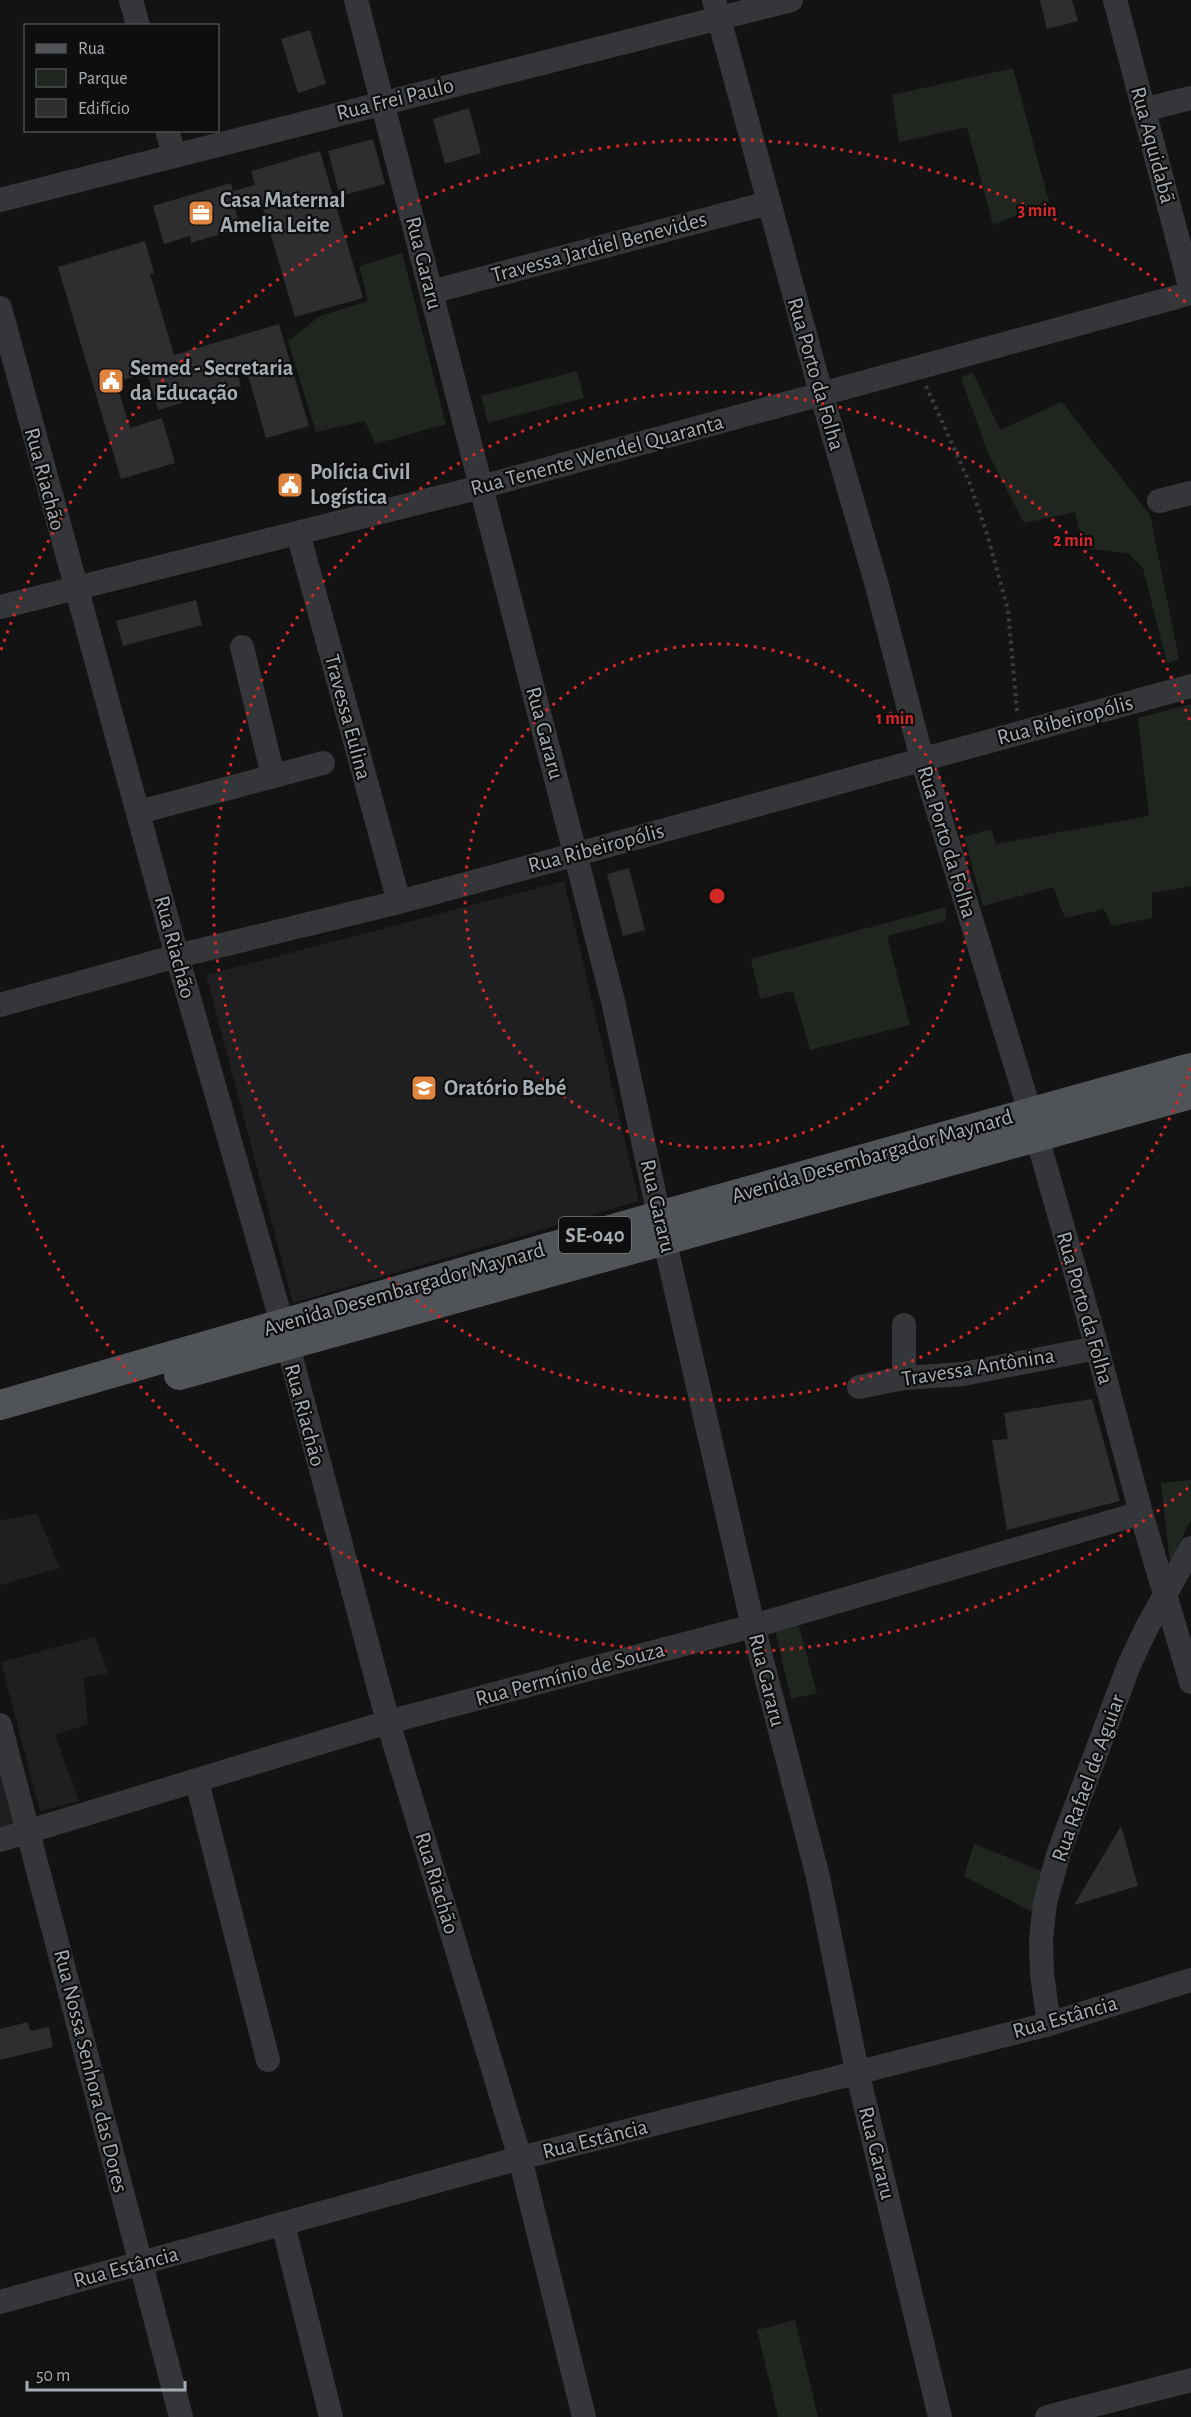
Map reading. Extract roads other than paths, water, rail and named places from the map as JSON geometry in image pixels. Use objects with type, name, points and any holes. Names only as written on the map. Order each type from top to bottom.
[{"type":"main road","name":"Avenida Desembargador Maynard","points":[[0,1406],[284,1334],[1033,1125],[1191,1068]]},
{"type":"main road","name":"Avenida Desembargador Maynard","points":[[1033,1125],[1191,1094]]},
{"type":"main road","name":"Avenida Desembargador Maynard","points":[[0,1426],[284,1334]]},
{"type":"street","points":[[131,0],[137,24]]},
{"type":"street","name":"Rua Gararu","points":[[356,0],[613,1001],[662,1228],[753,1626],[818,1877],[857,2072],[940,2417]]},
{"type":"street","name":"Rua Frei Paulo","points":[[0,200],[381,103],[716,9],[791,0]]},
{"type":"street","name":"Rua Aquidabã","points":[[1115,0],[1191,292]]},
{"type":"street","name":"Rua Porto da Folha","points":[[716,9],[821,393],[876,582],[922,759],[1033,1125],[1097,1348],[1141,1513],[1187,1655],[1191,1682]]},
{"type":"street","points":[[1143,110],[1191,99]]},
{"type":"street","points":[[168,132],[174,155]]},
{"type":"street","name":"Travessa Jardiel Benevides","points":[[431,292],[768,203]]},
{"type":"street","name":"Rua Tenente Wendel Quaranta","points":[[0,608],[75,587],[481,487],[821,393],[918,369],[1191,292]]},
{"type":"street","name":"Rua Riachão","points":[[0,308],[177,956],[284,1334],[388,1722],[520,2158],[584,2417]]},
{"type":"street","points":[[1159,501],[1191,493]]},
{"type":"street","name":"Travessa Eulina","points":[[298,533],[399,902]]},
{"type":"street","points":[[242,647],[273,776]]},
{"type":"street","name":"Rua Ribeiropólis","points":[[0,1005],[177,956],[399,902],[1191,686]]},
{"type":"street","points":[[139,812],[323,763]]},
{"type":"street","points":[[904,1325],[904,1378]]},
{"type":"street","name":"Travessa Antônina","points":[[859,1387],[904,1378],[963,1374],[1097,1348]]},
{"type":"street","name":"Rua Permínio de Souza","points":[[0,1840],[197,1782],[388,1722],[753,1626],[1141,1513]]},
{"type":"street","name":"Rua Rafael de Aguiar","points":[[1049,2024],[1042,1974],[1041,1939],[1045,1904],[1056,1862],[1130,1665],[1146,1629],[1191,1548]]},
{"type":"street","name":"Rua Nossa Senhora das Dores","points":[[0,1725],[30,1832],[181,2417]]},
{"type":"street","points":[[197,1782],[268,2060]]},
{"type":"street","name":"Rua Estância","points":[[0,2302],[520,2158],[1049,2024],[1191,1980]]},
{"type":"street","points":[[283,2224],[331,2417]]},
{"type":"street","points":[[1047,2417],[1191,2380]]},
{"type":"place","name":"Casa Maternal Amelia Leite","points":[[201,213]]},
{"type":"place","name":"Semed - Secretaria da Educação","points":[[111,381]]},
{"type":"place","name":"Polícia Civil Logística","points":[[290,485]]},
{"type":"place","name":"Oratório Bebé","points":[[424,1088]]}]
